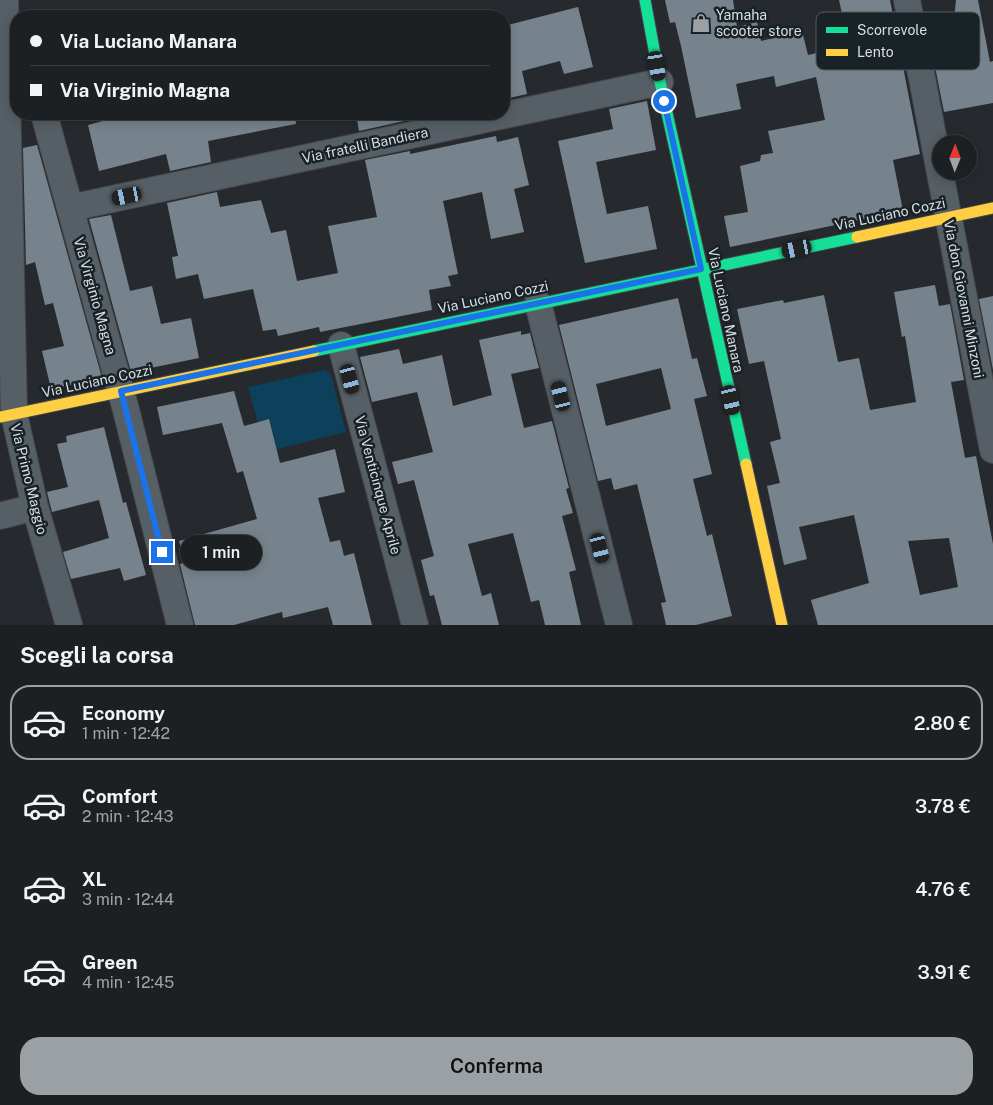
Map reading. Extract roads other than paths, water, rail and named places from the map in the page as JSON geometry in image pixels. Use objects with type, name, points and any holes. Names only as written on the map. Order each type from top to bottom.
[{"type":"street","name":"Via Primo Maggio","points":[[5,0],[7,416],[69,625]]},
{"type":"street","name":"Via Luciano Manara","points":[[645,0],[660,82],[782,625]]},
{"type":"street","name":"Via don Giovanni Minzoni","points":[[921,70],[993,450]]},
{"type":"street","name":"Via fratelli Bandiera","points":[[510,114],[660,82]]},
{"type":"street","name":"Via Virginio Magna","points":[[46,120],[121,391],[180,625]]},
{"type":"street","name":"Via fratelli Bandiera","points":[[70,208],[482,120]]},
{"type":"street","name":"Via Luciano Cozzi","points":[[7,416],[993,208]]},
{"type":"street","points":[[538,304],[619,625]]},
{"type":"street","name":"Via Venticinque Aprile","points":[[341,345],[415,625]]},
{"type":"street","points":[[0,516],[35,507]]},
{"type":"place","name":"Yamaha scooter store","points":[[701,23]]}]
